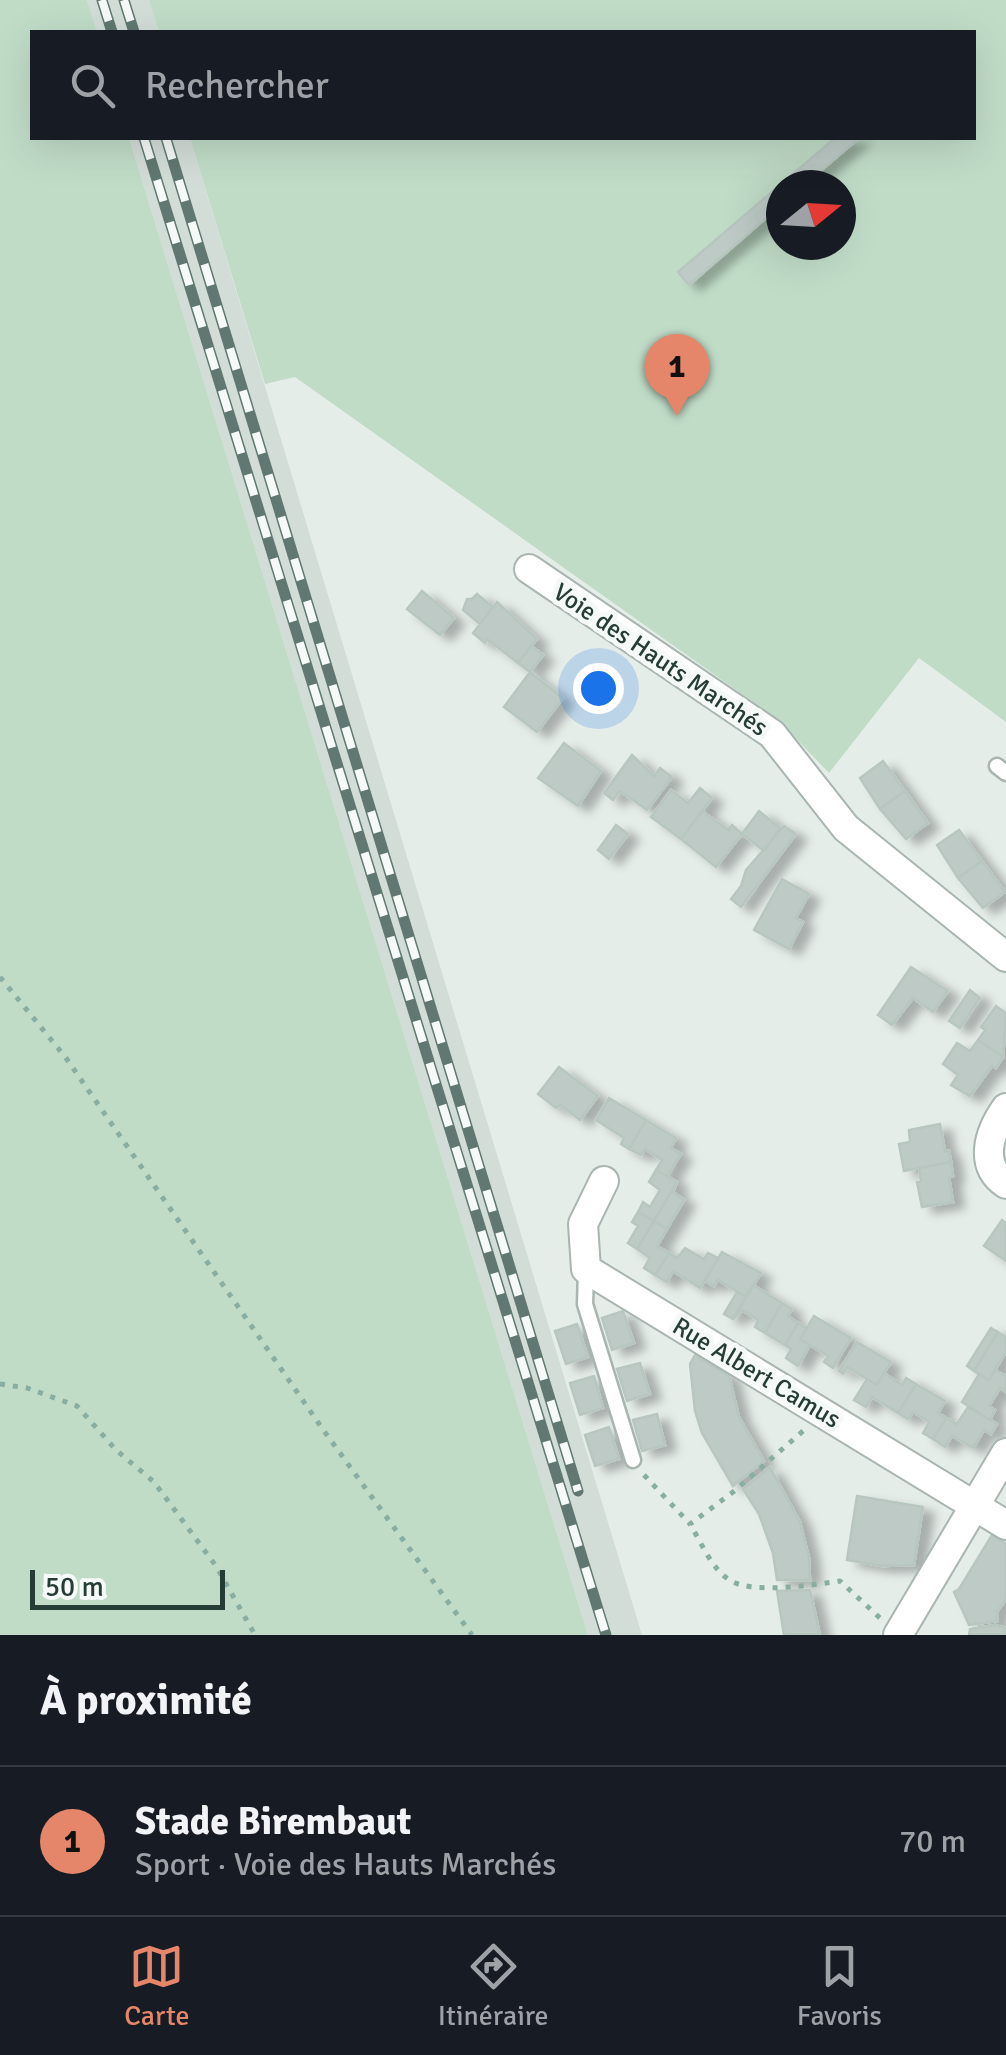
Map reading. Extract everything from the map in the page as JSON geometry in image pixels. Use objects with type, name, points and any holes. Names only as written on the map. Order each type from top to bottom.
[{"type":"street","name":"Voie des Hauts Marchés","points":[[529,570],[772,734],[846,828],[1006,956]]},
{"type":"street","points":[[1006,1108],[987,1150],[996,1177],[1006,1184]]},
{"type":"street","points":[[586,1270],[582,1224],[604,1182]]},
{"type":"street","name":"Rue Albert Camus","points":[[586,1270],[1006,1524]]},
{"type":"street","points":[[898,1635],[1006,1453]]},
{"type":"lane","points":[[586,1270],[586,1304],[633,1460]]},
{"type":"path","points":[[0,977],[66,1058],[313,1416],[472,1635]]},
{"type":"path","points":[[0,1384],[27,1388],[77,1406],[116,1450],[154,1482],[216,1566],[255,1635]]},
{"type":"path","points":[[690,1524],[760,1470],[824,1412]]},
{"type":"path","points":[[633,1460],[690,1524],[720,1572],[733,1582],[769,1586],[840,1581],[898,1635]]},
{"type":"shaded area","points":[[87,0],[149,0],[158,30],[96,30]]},
{"type":"shaded area","points":[[130,140],[191,140],[642,1635],[588,1635]]},
{"type":"green space","points":[[0,0],[87,0],[96,30],[30,30],[30,140],[130,140],[588,1635],[0,1635]]},
{"type":"green space","points":[[149,0],[1006,0],[1006,722],[919,658],[829,773],[777,719],[295,377],[265,384],[191,140],[976,140],[976,30],[158,30]]},
{"type":"building","points":[[833,140],[857,140],[822,170],[798,170]]},
{"type":"building","points":[[766,197],[766,218],[689,285],[678,272]]},
{"type":"building","points":[[422,591],[454,618],[440,635],[407,609]]},
{"type":"building","points":[[477,594],[493,607],[480,624],[463,610],[467,599]]},
{"type":"building","points":[[497,602],[537,639],[518,663],[473,633]]},
{"type":"building","points":[[531,646],[543,655],[530,672],[518,663]]},
{"type":"building","points":[[530,672],[563,698],[537,732],[504,707]]},
{"type":"building","points":[[564,743],[601,771],[578,806],[538,778]]},
{"type":"building","points":[[632,755],[654,776],[660,768],[672,777],[647,810],[620,791],[613,800],[604,793]]},
{"type":"building","points":[[883,761],[905,791],[880,809],[860,778]]},
{"type":"building","points":[[700,788],[712,798],[681,839],[651,817],[671,790],[688,803]]},
{"type":"building","points":[[905,791],[928,823],[906,839],[880,809]]},
{"type":"building","points":[[702,811],[728,830],[732,825],[742,834],[716,867],[681,839]]},
{"type":"building","points":[[759,811],[780,828],[764,851],[742,834]]},
{"type":"building","points":[[616,825],[628,834],[609,859],[598,850]]},
{"type":"building","points":[[784,826],[796,834],[741,907],[731,899],[746,870]]},
{"type":"building","points":[[959,830],[982,861],[958,878],[937,845]]},
{"type":"building","points":[[982,861],[1005,892],[983,908],[958,878]]},
{"type":"building","points":[[782,879],[809,894],[796,918],[803,922],[789,949],[754,930]]},
{"type":"building","points":[[911,967],[948,991],[933,1012],[913,998],[892,1025],[878,1015]]},
{"type":"building","points":[[970,990],[980,998],[960,1028],[949,1021]]},
{"type":"building","points":[[996,1006],[1006,1013],[1003,1057],[978,1040],[985,1030],[981,1027]]},
{"type":"building","points":[[978,1040],[1003,1057],[970,1096],[951,1085],[958,1075],[943,1064],[957,1043],[970,1051]]},
{"type":"building","points":[[559,1067],[598,1096],[580,1120],[538,1094]]},
{"type":"building","points":[[609,1098],[646,1120],[629,1149],[621,1144],[624,1138],[596,1120]]},
{"type":"building","points":[[646,1120],[676,1138],[671,1148],[681,1154],[667,1176],[656,1170],[662,1160],[645,1149],[641,1155],[629,1149]]},
{"type":"building","points":[[940,1124],[951,1162],[904,1171],[899,1144],[910,1142],[909,1130]]},
{"type":"building","points":[[951,1162],[953,1202],[922,1207],[917,1182],[921,1181],[919,1168]]},
{"type":"building","points":[[656,1170],[677,1182],[654,1221],[638,1212],[643,1202],[650,1207],[660,1190],[649,1182]]},
{"type":"building","points":[[677,1182],[673,1192],[684,1200],[667,1229],[654,1221]]},
{"type":"building","points":[[638,1212],[654,1221],[637,1249],[628,1243],[638,1226],[632,1222]]},
{"type":"building","points":[[1002,1220],[1006,1223],[1006,1261],[984,1246]]},
{"type":"building","points":[[654,1221],[667,1229],[657,1246],[669,1253],[655,1275],[644,1268],[650,1258],[637,1249]]},
{"type":"building","points":[[685,1248],[704,1259],[708,1253],[718,1258],[700,1288],[673,1271],[667,1282],[655,1275],[669,1253],[677,1258]]},
{"type":"building","points":[[722,1252],[761,1273],[746,1297],[718,1280],[714,1286],[705,1281]]},
{"type":"building","points":[[753,1285],[782,1303],[765,1333],[755,1327],[758,1320],[742,1310],[733,1319]]},
{"type":"building","points":[[737,1292],[746,1297],[733,1319],[724,1314]]},
{"type":"building","points":[[782,1303],[792,1309],[788,1316],[798,1323],[785,1345],[765,1333]]},
{"type":"building","points":[[623,1311],[634,1343],[612,1350],[602,1318]]},
{"type":"building","points":[[814,1316],[851,1338],[833,1368],[824,1362],[828,1356],[800,1339]]},
{"type":"building","points":[[798,1323],[807,1328],[800,1339],[810,1345],[798,1366],[786,1358],[791,1349],[785,1345]]},
{"type":"building","points":[[577,1324],[588,1357],[566,1364],[555,1331]]},
{"type":"building","points":[[991,1328],[998,1332],[974,1371],[967,1366]]},
{"type":"building","points":[[998,1332],[1006,1337],[1006,1352],[989,1380],[974,1371]]},
{"type":"building","points":[[857,1342],[891,1362],[877,1385],[847,1367],[843,1374],[839,1371]]},
{"type":"building","points":[[695,1355],[729,1376],[739,1417],[764,1461],[733,1486],[702,1433],[695,1411],[690,1364]]},
{"type":"building","points":[[640,1363],[650,1394],[627,1401],[617,1369]]},
{"type":"building","points":[[995,1370],[1006,1376],[1006,1392],[1000,1388],[989,1406],[995,1410],[990,1420],[962,1402],[979,1374],[989,1380]]},
{"type":"building","points":[[884,1373],[902,1385],[906,1378],[916,1384],[898,1413],[872,1397],[866,1407],[854,1400],[867,1379],[877,1385]]},
{"type":"building","points":[[594,1376],[603,1408],[580,1415],[570,1383]]},
{"type":"building","points":[[916,1384],[945,1401],[938,1413],[946,1418],[933,1439],[923,1433],[929,1422],[913,1412],[908,1419],[898,1413]]},
{"type":"building","points":[[968,1407],[997,1424],[991,1434],[984,1430],[973,1448],[952,1436],[945,1447],[933,1439],[946,1418],[957,1424]]},
{"type":"building","points":[[657,1414],[665,1445],[642,1451],[633,1420]]},
{"type":"building","points":[[609,1427],[619,1459],[595,1466],[585,1435]]},
{"type":"building","points":[[770,1467],[800,1522],[810,1580],[777,1580],[773,1553],[759,1514],[743,1489]]},
{"type":"building","points":[[857,1496],[923,1507],[914,1565],[882,1566],[847,1560]]},
{"type":"building","points":[[992,1535],[1006,1544],[1006,1599],[997,1612],[997,1621],[969,1625],[954,1592]]},
{"type":"building","points":[[810,1590],[820,1635],[784,1635],[777,1591]]},
{"type":"building","points":[[995,1625],[1005,1628],[1006,1635],[969,1635],[970,1629]]},
{"type":"railway","points":[[102,0],[111,30]]},
{"type":"railway","points":[[124,0],[133,30]]},
{"type":"railway","points":[[145,140],[606,1635]]},
{"type":"railway","points":[[167,140],[578,1491]]},
{"type":"place","name":"Stade Birembaut","points":[[677,416]]}]
